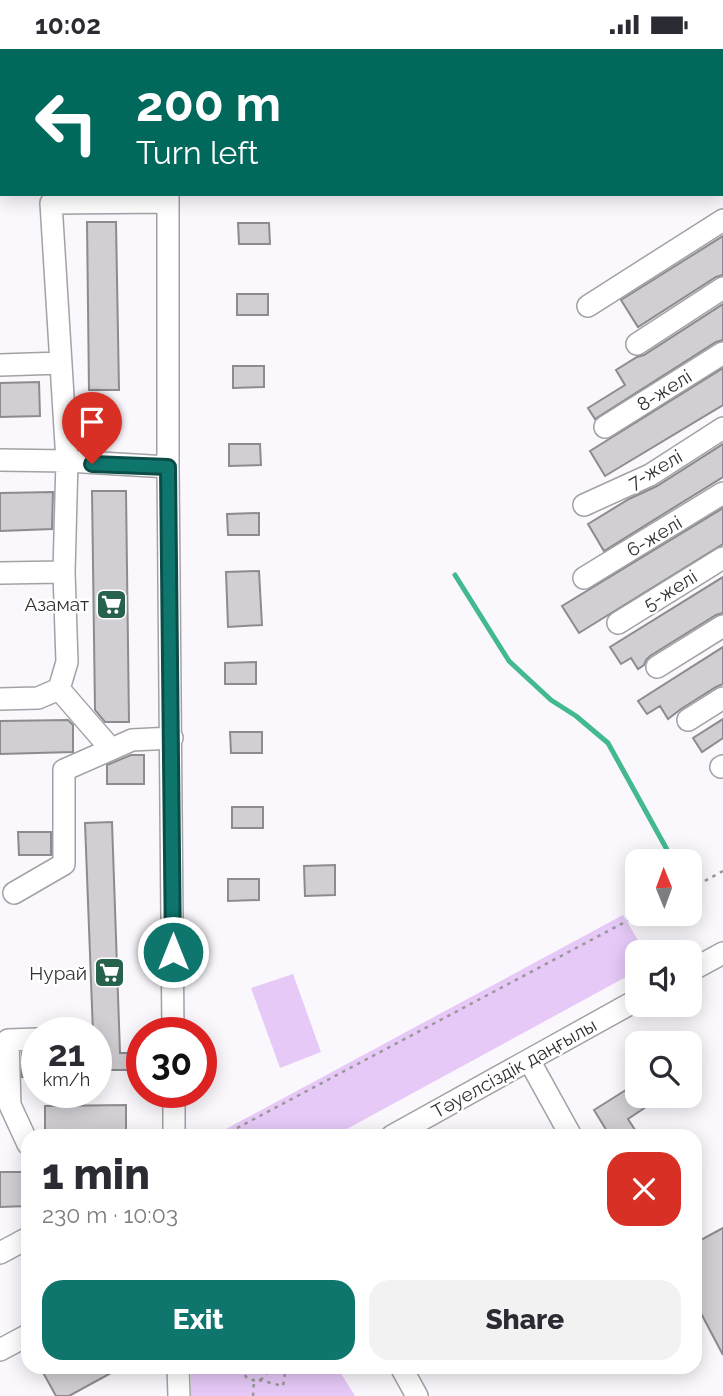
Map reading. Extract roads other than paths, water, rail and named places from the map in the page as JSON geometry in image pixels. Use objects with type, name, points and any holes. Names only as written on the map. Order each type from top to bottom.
[{"type":"street","points":[[0,699],[38,698],[59,689],[67,663],[64,572],[68,461],[51,199],[168,198],[173,1017]]},
{"type":"street","points":[[589,306],[723,220]]},
{"type":"street","points":[[637,344],[723,288]]},
{"type":"street","name":"8-желі","points":[[605,427],[723,353]]},
{"type":"street","points":[[0,365],[61,363]]},
{"type":"street","name":"7-желі","points":[[584,505],[650,475],[723,428]]},
{"type":"street","points":[[0,460],[168,467]]},
{"type":"street","name":"6-желі","points":[[584,578],[723,493]]},
{"type":"street","name":"5-желі","points":[[618,623],[723,558]]},
{"type":"street","points":[[0,573],[64,572]]},
{"type":"street","points":[[657,667],[723,626]]},
{"type":"street","points":[[59,689],[111,749]]},
{"type":"street","points":[[688,720],[723,698]]},
{"type":"street","points":[[14,893],[64,864],[64,770],[132,740],[172,739]]},
{"type":"street","points":[[702,964],[723,953]]},
{"type":"street","name":"Тәуелсіздік даңғылы","points":[[405,1129],[625,1007]]},
{"type":"street","points":[[21,1040],[8,1040],[10,1105],[21,1129]]},
{"type":"street","points":[[529,1060],[567,1129]]},
{"type":"street","points":[[174,1108],[174,1129]]},
{"type":"street","points":[[0,1253],[21,1242]]},
{"type":"street","points":[[0,1350],[21,1339]]},
{"type":"street","points":[[178,1374],[179,1396]]},
{"type":"street","points":[[405,1374],[417,1396]]},
{"type":"waterway","points":[[455,575],[509,661],[551,700],[576,716],[608,743],[667,849]]},
{"type":"place","name":"Азамат","points":[[112,604]]},
{"type":"place","name":"Нурай","points":[[110,973]]}]
